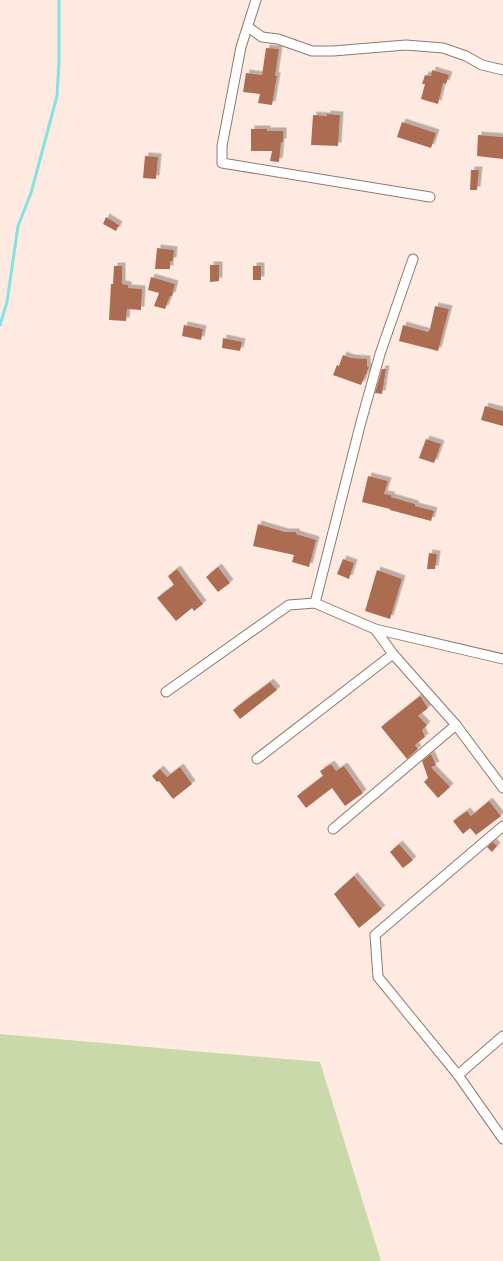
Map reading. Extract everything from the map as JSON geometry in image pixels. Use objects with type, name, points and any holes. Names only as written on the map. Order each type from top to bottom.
[{"type":"street","points":[[256,0],[241,47],[222,146],[222,163],[430,197]]},
{"type":"street","points":[[248,28],[262,37],[278,39],[312,51],[333,51],[406,45],[443,48],[466,56],[482,65],[503,70]]},
{"type":"street","points":[[315,603],[361,422],[380,354],[413,259]]},
{"type":"street","points":[[166,692],[289,605],[315,603],[375,629],[503,659]]},
{"type":"street","points":[[375,629],[393,654],[456,725],[503,788]]},
{"type":"street","points":[[257,759],[393,654]]},
{"type":"street","points":[[333,830],[456,725]]},
{"type":"street","points":[[503,826],[375,936],[378,977],[458,1075],[503,1139]]},
{"type":"street","points":[[458,1075],[503,1036]]},
{"type":"green space","points":[[0,1034],[320,1062],[381,1261],[0,1261]]},
{"type":"building","points":[[266,48],[279,49],[275,76],[277,76],[272,105],[258,103],[260,94],[243,92],[246,73],[262,75]]},
{"type":"building","points":[[432,70],[449,75],[446,84],[443,83],[438,104],[421,99],[425,84],[422,84],[425,75],[431,76]]},
{"type":"building","points":[[327,114],[340,115],[338,146],[311,145],[313,115],[327,116]]},
{"type":"building","points":[[402,122],[436,133],[431,148],[397,137]]},
{"type":"building","points":[[251,129],[283,131],[283,142],[281,142],[279,162],[270,161],[272,151],[251,151]]},
{"type":"building","points":[[478,135],[503,137],[503,159],[477,156]]},
{"type":"building","points":[[145,156],[158,157],[156,179],[143,178]]},
{"type":"building","points":[[471,170],[479,170],[477,190],[470,190]]},
{"type":"building","points":[[106,217],[119,225],[116,231],[103,224]]},
{"type":"building","points":[[157,248],[174,250],[173,261],[170,261],[170,269],[155,269]]},
{"type":"building","points":[[210,265],[219,265],[219,281],[210,282]]},
{"type":"building","points":[[114,266],[122,266],[122,284],[128,285],[128,288],[142,289],[141,310],[127,309],[126,321],[109,320],[111,284],[113,284]]},
{"type":"building","points":[[253,266],[261,266],[261,280],[253,280]]},
{"type":"building","points":[[151,277],[175,284],[172,296],[170,296],[165,309],[154,306],[159,293],[148,290]]},
{"type":"building","points":[[435,306],[449,309],[438,351],[399,341],[403,325],[428,332]]},
{"type":"building","points":[[184,325],[203,329],[201,340],[182,336]]},
{"type":"building","points":[[223,338],[242,342],[240,351],[222,348]]},
{"type":"building","points":[[343,355],[351,358],[367,359],[367,367],[369,367],[361,385],[333,375],[337,365],[339,366]]},
{"type":"building","points":[[382,369],[386,369],[382,394],[375,393]]},
{"type":"building","points":[[485,406],[503,411],[503,426],[481,420]]},
{"type":"building","points":[[426,439],[441,444],[434,463],[419,458]]},
{"type":"building","points":[[368,476],[388,481],[384,494],[415,504],[415,506],[434,511],[431,521],[362,502]]},
{"type":"building","points":[[258,524],[285,532],[296,532],[296,534],[316,540],[309,567],[292,562],[294,555],[253,546]]},
{"type":"building","points":[[429,553],[437,554],[435,569],[427,569]]},
{"type":"building","points":[[343,559],[354,563],[349,579],[337,574]]},
{"type":"building","points":[[218,567],[230,583],[218,592],[206,577]]},
{"type":"building","points":[[177,569],[203,604],[194,611],[192,608],[176,621],[157,598],[174,585],[168,576]]},
{"type":"building","points":[[377,570],[402,579],[390,619],[365,611]]},
{"type":"building","points":[[270,682],[277,690],[240,719],[233,710]]},
{"type":"building","points":[[420,696],[428,708],[418,716],[427,725],[422,730],[425,737],[415,745],[418,749],[407,759],[381,727]]},
{"type":"building","points":[[431,754],[436,765],[431,767],[450,787],[438,798],[424,782],[428,778],[422,761]]},
{"type":"building","points":[[331,764],[336,771],[344,766],[363,793],[345,806],[332,788],[306,808],[297,796],[323,776],[320,771]]},
{"type":"building","points":[[180,767],[192,784],[173,799],[159,781],[157,782],[152,776],[160,769],[167,777]]},
{"type":"building","points":[[489,801],[501,816],[476,835],[470,828],[463,834],[453,821],[467,811],[471,816]]},
{"type":"building","points":[[493,842],[497,846],[492,852],[487,847]]},
{"type":"building","points":[[399,844],[413,860],[403,868],[390,852]]},
{"type":"building","points":[[354,876],[382,909],[359,928],[334,894]]},
{"type":"waterway","points":[[0,325],[7,302],[18,226],[31,193],[57,96],[59,62],[59,0]]}]
